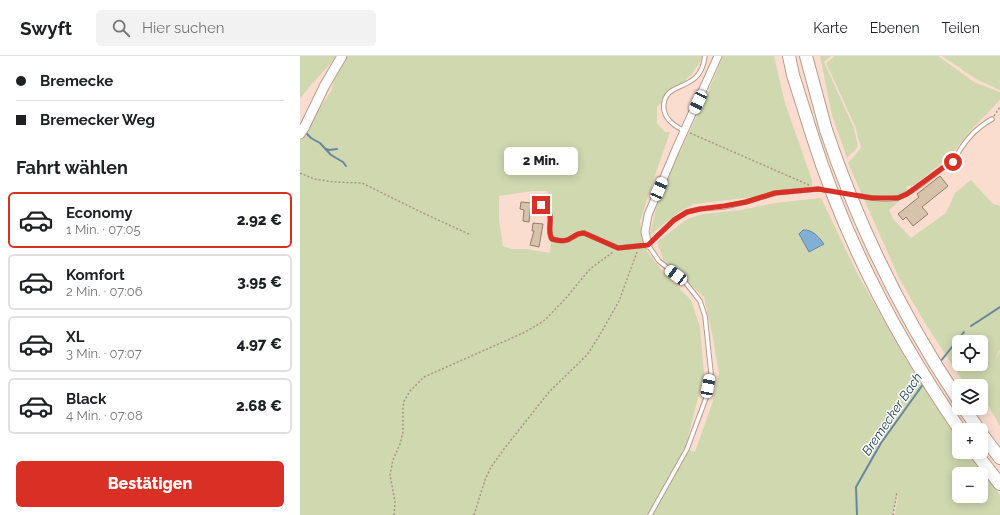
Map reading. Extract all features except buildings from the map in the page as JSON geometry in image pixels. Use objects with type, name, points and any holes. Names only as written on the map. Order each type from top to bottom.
[{"type":"highway","points":[[789,56],[812,135],[831,191],[852,240],[879,296],[908,350],[940,402],[955,423]]},
{"type":"highway","points":[[806,56],[826,130],[851,195],[886,274],[913,326],[952,391]]},
{"type":"highway","points":[[988,442],[1000,458]]},
{"type":"highway","points":[[980,459],[1000,484]]},
{"type":"main road","points":[[300,134],[342,56]]},
{"type":"street","points":[[648,245],[645,232],[648,215],[684,130],[718,56]]},
{"type":"lane","points":[[684,130],[669,120],[665,113],[665,99],[672,90],[695,78],[702,69],[705,56]]},
{"type":"lane","points":[[841,193],[872,198],[898,198],[907,194],[948,164],[953,162],[972,133],[979,126],[992,119]]},
{"type":"lane","points":[[541,205],[548,211],[551,222],[550,236],[552,239],[565,242],[579,234],[584,233],[618,248],[648,245],[674,220],[687,212],[746,202],[775,193],[818,189],[834,191]]},
{"type":"lane","points":[[648,245],[659,261],[685,282],[700,301],[705,316],[711,373],[706,398],[687,449],[650,515]]},
{"type":"path","points":[[992,119],[1000,107]]},
{"type":"path","points":[[684,130],[818,189]]},
{"type":"path","points":[[300,173],[314,179],[334,182],[362,183],[471,235]]},
{"type":"path","points":[[474,515],[485,480],[504,449],[549,392],[586,355],[598,338],[619,301],[639,245]]},
{"type":"path","points":[[394,515],[395,502],[390,475],[393,460],[400,444],[403,432],[404,401],[410,391],[424,376],[523,334],[539,324],[546,319],[590,269],[618,248]]},
{"type":"path","points":[[893,515],[897,492]]},
{"type":"green space","points":[[300,56],[336,56],[300,99]]},
{"type":"green space","points":[[345,56],[704,56],[692,74],[657,107],[657,123],[665,132],[670,132],[640,222],[646,250],[663,272],[691,300],[700,327],[704,374],[685,449],[695,452],[712,404],[719,374],[704,297],[664,261],[657,242],[687,219],[703,214],[741,210],[775,203],[821,198],[858,275],[914,373],[952,429],[952,459],[973,459],[979,467],[952,467],[952,503],[988,503],[988,479],[1000,495],[1000,515],[895,515],[898,492],[893,515],[300,515],[300,138],[331,91],[338,68]],"holes":[[[532,191],[547,191],[554,220],[550,253],[527,249],[512,249],[503,246],[499,220],[499,196]]]},
{"type":"green space","points":[[723,56],[774,56],[785,103],[812,180],[812,190],[694,204],[679,212],[650,235],[656,208],[674,164],[708,92]]},
{"type":"green space","points":[[820,56],[831,56],[824,62],[854,128],[858,147],[847,158],[832,115]]},
{"type":"green space","points":[[835,56],[938,56],[974,82],[1000,92],[1000,100],[972,129],[949,157],[916,184],[907,187],[905,196],[889,210],[893,219],[911,238],[946,213],[955,193],[971,180],[993,204],[1000,206],[1000,350],[994,361],[1000,352],[1000,426],[988,405],[988,379],[961,379],[956,371],[988,371],[988,335],[952,335],[952,365],[925,323],[899,278],[848,163],[861,148],[855,126],[826,63]]},
{"type":"green space","points":[[942,56],[1000,56],[1000,90],[976,79]]},
{"type":"water","points":[[803,230],[812,232],[818,236],[824,244],[809,252],[799,234]]},
{"type":"waterway","points":[[304,131],[346,166]]},
{"type":"waterway","points":[[326,149],[337,149]]},
{"type":"waterway","name":"Bremecker Bach","points":[[971,326],[1000,307]]},
{"type":"waterway","name":"Bremecker Bach","points":[[940,362],[964,332]]},
{"type":"waterway","name":"Bremecker Bach","points":[[857,515],[856,487],[881,443],[924,383]]},
{"type":"route","points":[[541,205],[548,211],[551,222],[550,236],[552,239],[559,242],[565,242],[581,233],[584,233],[612,247],[618,248],[648,245],[674,220],[687,212],[746,202],[775,193],[818,189],[872,198],[898,198],[907,194],[948,164],[953,162]]}]
